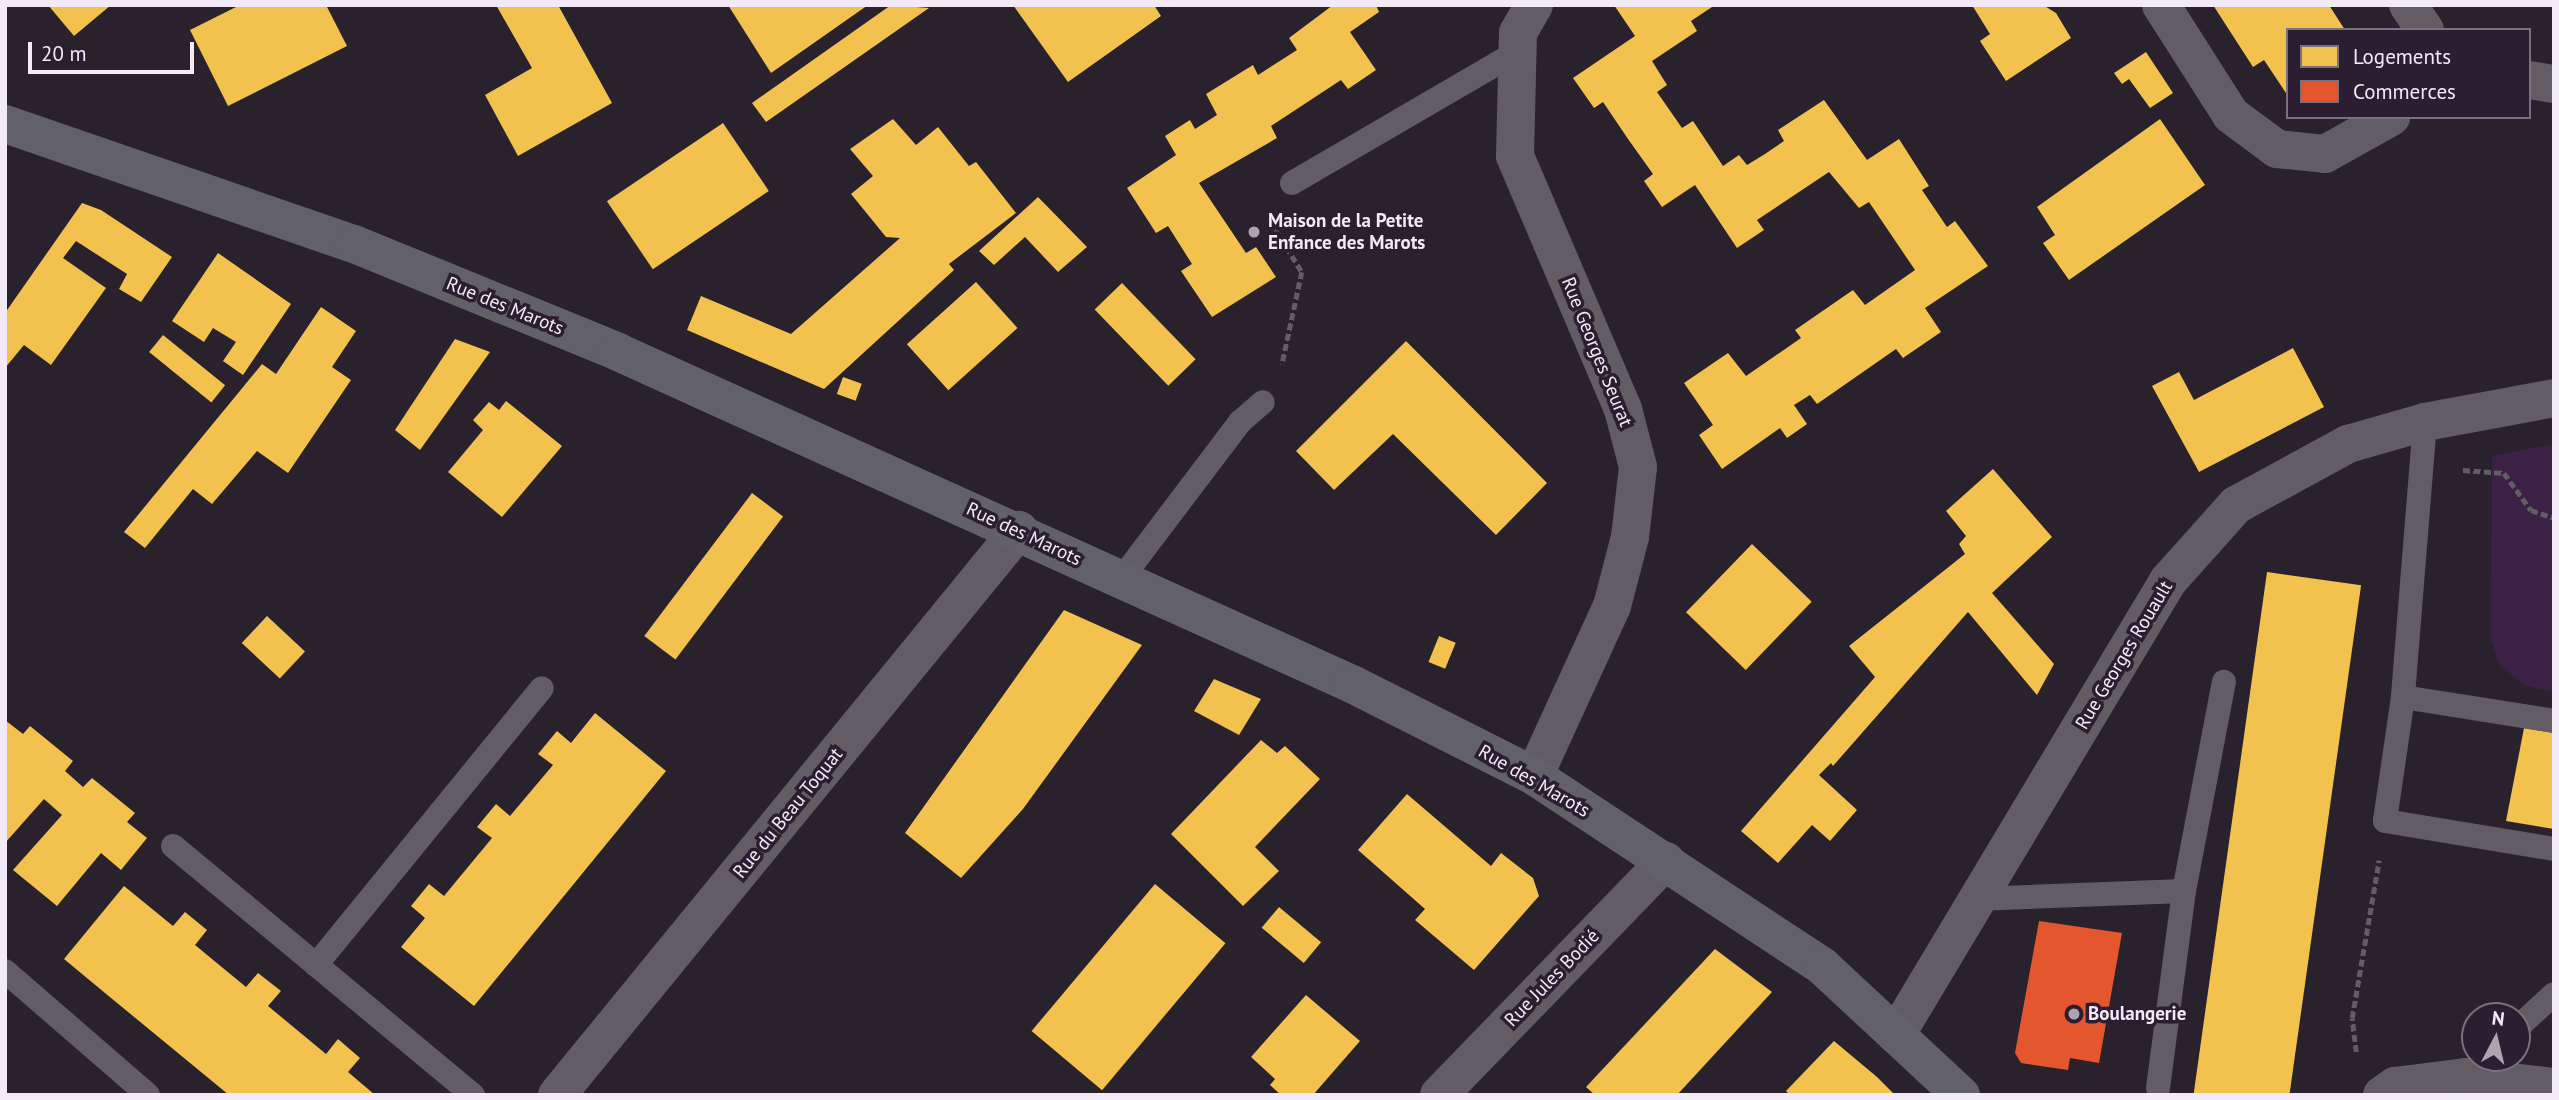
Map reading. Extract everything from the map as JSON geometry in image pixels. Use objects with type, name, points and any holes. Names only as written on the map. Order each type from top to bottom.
[{"type":"main road","name":"Rue des Marots","points":[[5,124],[354,244],[618,352],[1019,530],[1352,684],[1534,776],[1822,966],[1961,1095]]},
{"type":"street","name":"Rue Georges Seurat","points":[[1534,5],[1517,33],[1515,156],[1623,409],[1638,467],[1630,537],[1612,606],[1534,776]]},
{"type":"street","points":[[2161,5],[2231,115],[2277,149],[2325,155],[2388,119]]},
{"type":"street","points":[[2408,5],[2424,28]]},
{"type":"street","points":[[2531,80],[2554,84]]},
{"type":"street","name":"Rue Georges Rouault","points":[[1896,1035],[2168,581],[2236,505],[2348,444],[2425,422],[2554,398]]},
{"type":"street","name":"Rue du Beau Toquat","points":[[557,1095],[1019,530]]},
{"type":"street","name":"Rue Jules Bodié","points":[[1438,1095],[1666,861]]},
{"type":"street","points":[[2382,1095],[2395,1086],[2461,1070]]},
{"type":"street","points":[[2495,1072],[2554,1087]]},
{"type":"lane","points":[[1292,183],[1517,52]]},
{"type":"lane","points":[[1122,578],[1240,422],[1263,402]]},
{"type":"lane","points":[[2425,422],[2403,697],[2385,821],[2554,849]]},
{"type":"lane","points":[[2158,1088],[2184,891],[2224,682]]},
{"type":"lane","points":[[316,965],[542,688]]},
{"type":"lane","points":[[2403,697],[2554,721]]},
{"type":"lane","points":[[173,846],[473,1095]]},
{"type":"lane","points":[[1976,900],[2184,891]]},
{"type":"lane","points":[[5,971],[148,1095]]},
{"type":"lane","points":[[2531,1015],[2554,994]]},
{"type":"path","points":[[1263,402],[1281,368],[1302,272],[1255,195],[1292,183]]},
{"type":"path","points":[[2422,466],[2504,473],[2530,510],[2554,517]]},
{"type":"path","points":[[2357,1065],[2352,1018],[2385,821]]},
{"type":"shaded area","points":[[2554,444],[2554,692],[2526,686],[2500,666],[2491,640],[2492,456]]},
{"type":"building: Logements","points":[[48,5],[111,5],[74,36]]},
{"type":"building: Logements","points":[[240,5],[326,5],[347,46],[228,106],[190,30]]},
{"type":"building: Logements","points":[[496,5],[558,5],[612,103],[518,156],[485,95],[532,68]]},
{"type":"building: Logements","points":[[728,5],[868,5],[771,73]]},
{"type":"building: Logements","points":[[891,5],[929,8],[766,122],[752,103]]},
{"type":"building: Logements","points":[[1013,5],[1154,5],[1161,16],[1068,82]]},
{"type":"building: Logements","points":[[1333,5],[1376,5],[1379,12],[1350,32],[1376,70],[1348,89],[1341,80],[1271,126],[1277,138],[1199,183],[1246,253],[1256,247],[1276,277],[1212,317],[1181,271],[1192,264],[1168,226],[1156,233],[1127,188],[1176,155],[1165,136],[1190,120],[1195,129],[1217,115],[1206,94],[1253,65],[1258,75],[1297,50],[1289,38]]},
{"type":"building: Logements","points":[[1614,5],[1715,5],[1691,21],[1697,31],[1652,61],[1667,85],[1657,92],[1682,128],[1693,121],[1723,166],[1739,155],[1747,165],[1765,154],[1784,141],[1778,130],[1824,100],[1867,160],[1899,139],[1929,186],[1922,190],[1947,227],[1955,221],[1988,266],[1925,308],[1941,332],[1903,358],[1896,349],[1817,404],[1810,395],[1794,405],[1807,424],[1787,438],[1780,428],[1722,469],[1699,435],[1713,425],[1684,383],[1728,353],[1746,376],[1801,338],[1795,330],[1853,290],[1865,305],[1915,270],[1869,202],[1859,208],[1829,172],[1757,220],[1764,230],[1737,248],[1695,185],[1662,207],[1644,181],[1653,174],[1603,102],[1594,108],[1573,78],[1635,36]]},
{"type":"building: Logements","points":[[1972,5],[2043,5],[2056,13],[2071,38],[2006,81],[1980,41],[1990,34]]},
{"type":"building: Logements","points":[[2213,5],[2329,5],[2344,28],[2286,28],[2286,93],[2264,60],[2253,67]]},
{"type":"building: Logements","points":[[2146,52],[2173,93],[2150,108],[2129,79],[2122,84],[2114,73]]},
{"type":"building: Logements","points":[[893,119],[916,145],[938,127],[969,166],[976,162],[1016,213],[949,264],[954,270],[824,389],[687,330],[701,296],[791,334],[900,238],[886,237],[851,194],[873,176],[850,149]]},
{"type":"building: Logements","points":[[2160,119],[2205,185],[2069,280],[2043,243],[2055,235],[2037,207]]},
{"type":"building: Logements","points":[[723,123],[769,191],[653,269],[607,201]]},
{"type":"building: Logements","points":[[1038,197],[1087,247],[1058,272],[1025,237],[994,265],[979,251]]},
{"type":"building: Logements","points":[[82,203],[101,210],[172,257],[141,302],[119,289],[127,274],[76,241],[63,258],[106,288],[51,365],[24,345],[5,368],[5,313]]},
{"type":"building: Logements","points":[[218,253],[291,304],[243,375],[223,361],[236,342],[213,328],[204,342],[172,321]]},
{"type":"building: Logements","points":[[976,282],[1017,328],[948,390],[907,344]]},
{"type":"building: Logements","points":[[1122,283],[1196,359],[1168,386],[1095,309]]},
{"type":"building: Logements","points":[[321,307],[356,331],[332,367],[351,380],[288,473],[257,451],[212,504],[193,489],[145,548],[124,532],[262,364],[276,374]]},
{"type":"building: Logements","points":[[163,335],[225,385],[211,402],[149,352]]},
{"type":"building: Logements","points":[[455,339],[490,352],[420,450],[395,430]]},
{"type":"building: Logements","points":[[1406,341],[1547,483],[1496,535],[1393,434],[1334,490],[1296,451]]},
{"type":"building: Logements","points":[[2293,348],[2324,407],[2199,472],[2152,386],[2179,372],[2194,400]]},
{"type":"building: Logements","points":[[843,377],[862,384],[856,401],[837,394]]},
{"type":"building: Logements","points":[[506,401],[562,446],[502,517],[448,472],[483,430],[473,420],[489,402],[499,410]]},
{"type":"building: Logements","points":[[1993,469],[2052,537],[1992,593],[2054,664],[2037,695],[1968,612],[1833,766],[1831,763],[1819,775],[1857,810],[1830,841],[1812,825],[1778,863],[1741,831],[1875,677],[1849,646],[1965,554],[1959,544],[1966,536],[1946,511]]},
{"type":"building: Logements","points":[[752,493],[783,516],[675,659],[644,636]]},
{"type":"building: Logements","points":[[1752,544],[1812,602],[1746,670],[1686,612]]},
{"type":"building: Logements","points":[[2267,572],[2361,585],[2289,1095],[2193,1095]]},
{"type":"building: Logements","points":[[1064,610],[1142,645],[1023,809],[961,878],[905,833]]},
{"type":"building: Logements","points":[[267,616],[305,651],[280,679],[242,643]]},
{"type":"building: Logements","points":[[1439,636],[1456,643],[1445,669],[1429,662]]},
{"type":"building: Logements","points":[[1214,679],[1261,699],[1239,735],[1194,711]]},
{"type":"building: Logements","points":[[595,713],[666,771],[474,1006],[401,947],[425,918],[411,906],[429,884],[444,896],[492,838],[477,827],[496,804],[510,816],[553,765],[538,754],[557,731],[571,743]]},
{"type":"building: Logements","points":[[5,720],[23,734],[30,726],[73,761],[65,771],[83,787],[92,778],[135,813],[127,822],[147,838],[121,870],[101,853],[57,906],[13,870],[62,815],[44,799],[5,843]]},
{"type":"building: Logements","points":[[2524,728],[2554,733],[2554,829],[2506,821]]},
{"type":"building: Logements","points":[[1261,740],[1277,753],[1285,746],[1320,779],[1255,847],[1279,871],[1243,906],[1171,834]]},
{"type":"building: Logements","points":[[1407,794],[1491,866],[1501,853],[1533,878],[1539,896],[1474,970],[1415,920],[1425,909],[1358,850]]},
{"type":"building: Logements","points":[[1155,884],[1225,943],[1102,1090],[1032,1031]]},
{"type":"building: Logements","points":[[124,886],[173,926],[185,912],[207,930],[195,945],[246,987],[258,973],[281,991],[268,1006],[326,1054],[338,1039],[360,1058],[348,1072],[375,1095],[229,1095],[64,959]]},
{"type":"building: Logements","points":[[1279,907],[1321,942],[1304,963],[1262,928]]},
{"type":"building: Logements","points":[[1715,949],[1772,992],[1677,1095],[1595,1095],[1586,1087]]},
{"type":"building: Logements","points":[[1306,995],[1360,1041],[1313,1095],[1281,1095],[1270,1085],[1275,1079],[1251,1057]]},
{"type":"building: Logements","points":[[1834,1041],[1895,1095],[1790,1095],[1786,1091]]},
{"type":"building: Commerces","points":[[2039,921],[2122,933],[2099,1063],[2070,1058],[2068,1070],[2021,1063],[2015,1053]]},
{"type":"place","name":"Maison de la Petite Enfance des Marots","points":[[1254,232]]},
{"type":"place","name":"Boulangerie","points":[[2074,1014]]}]
